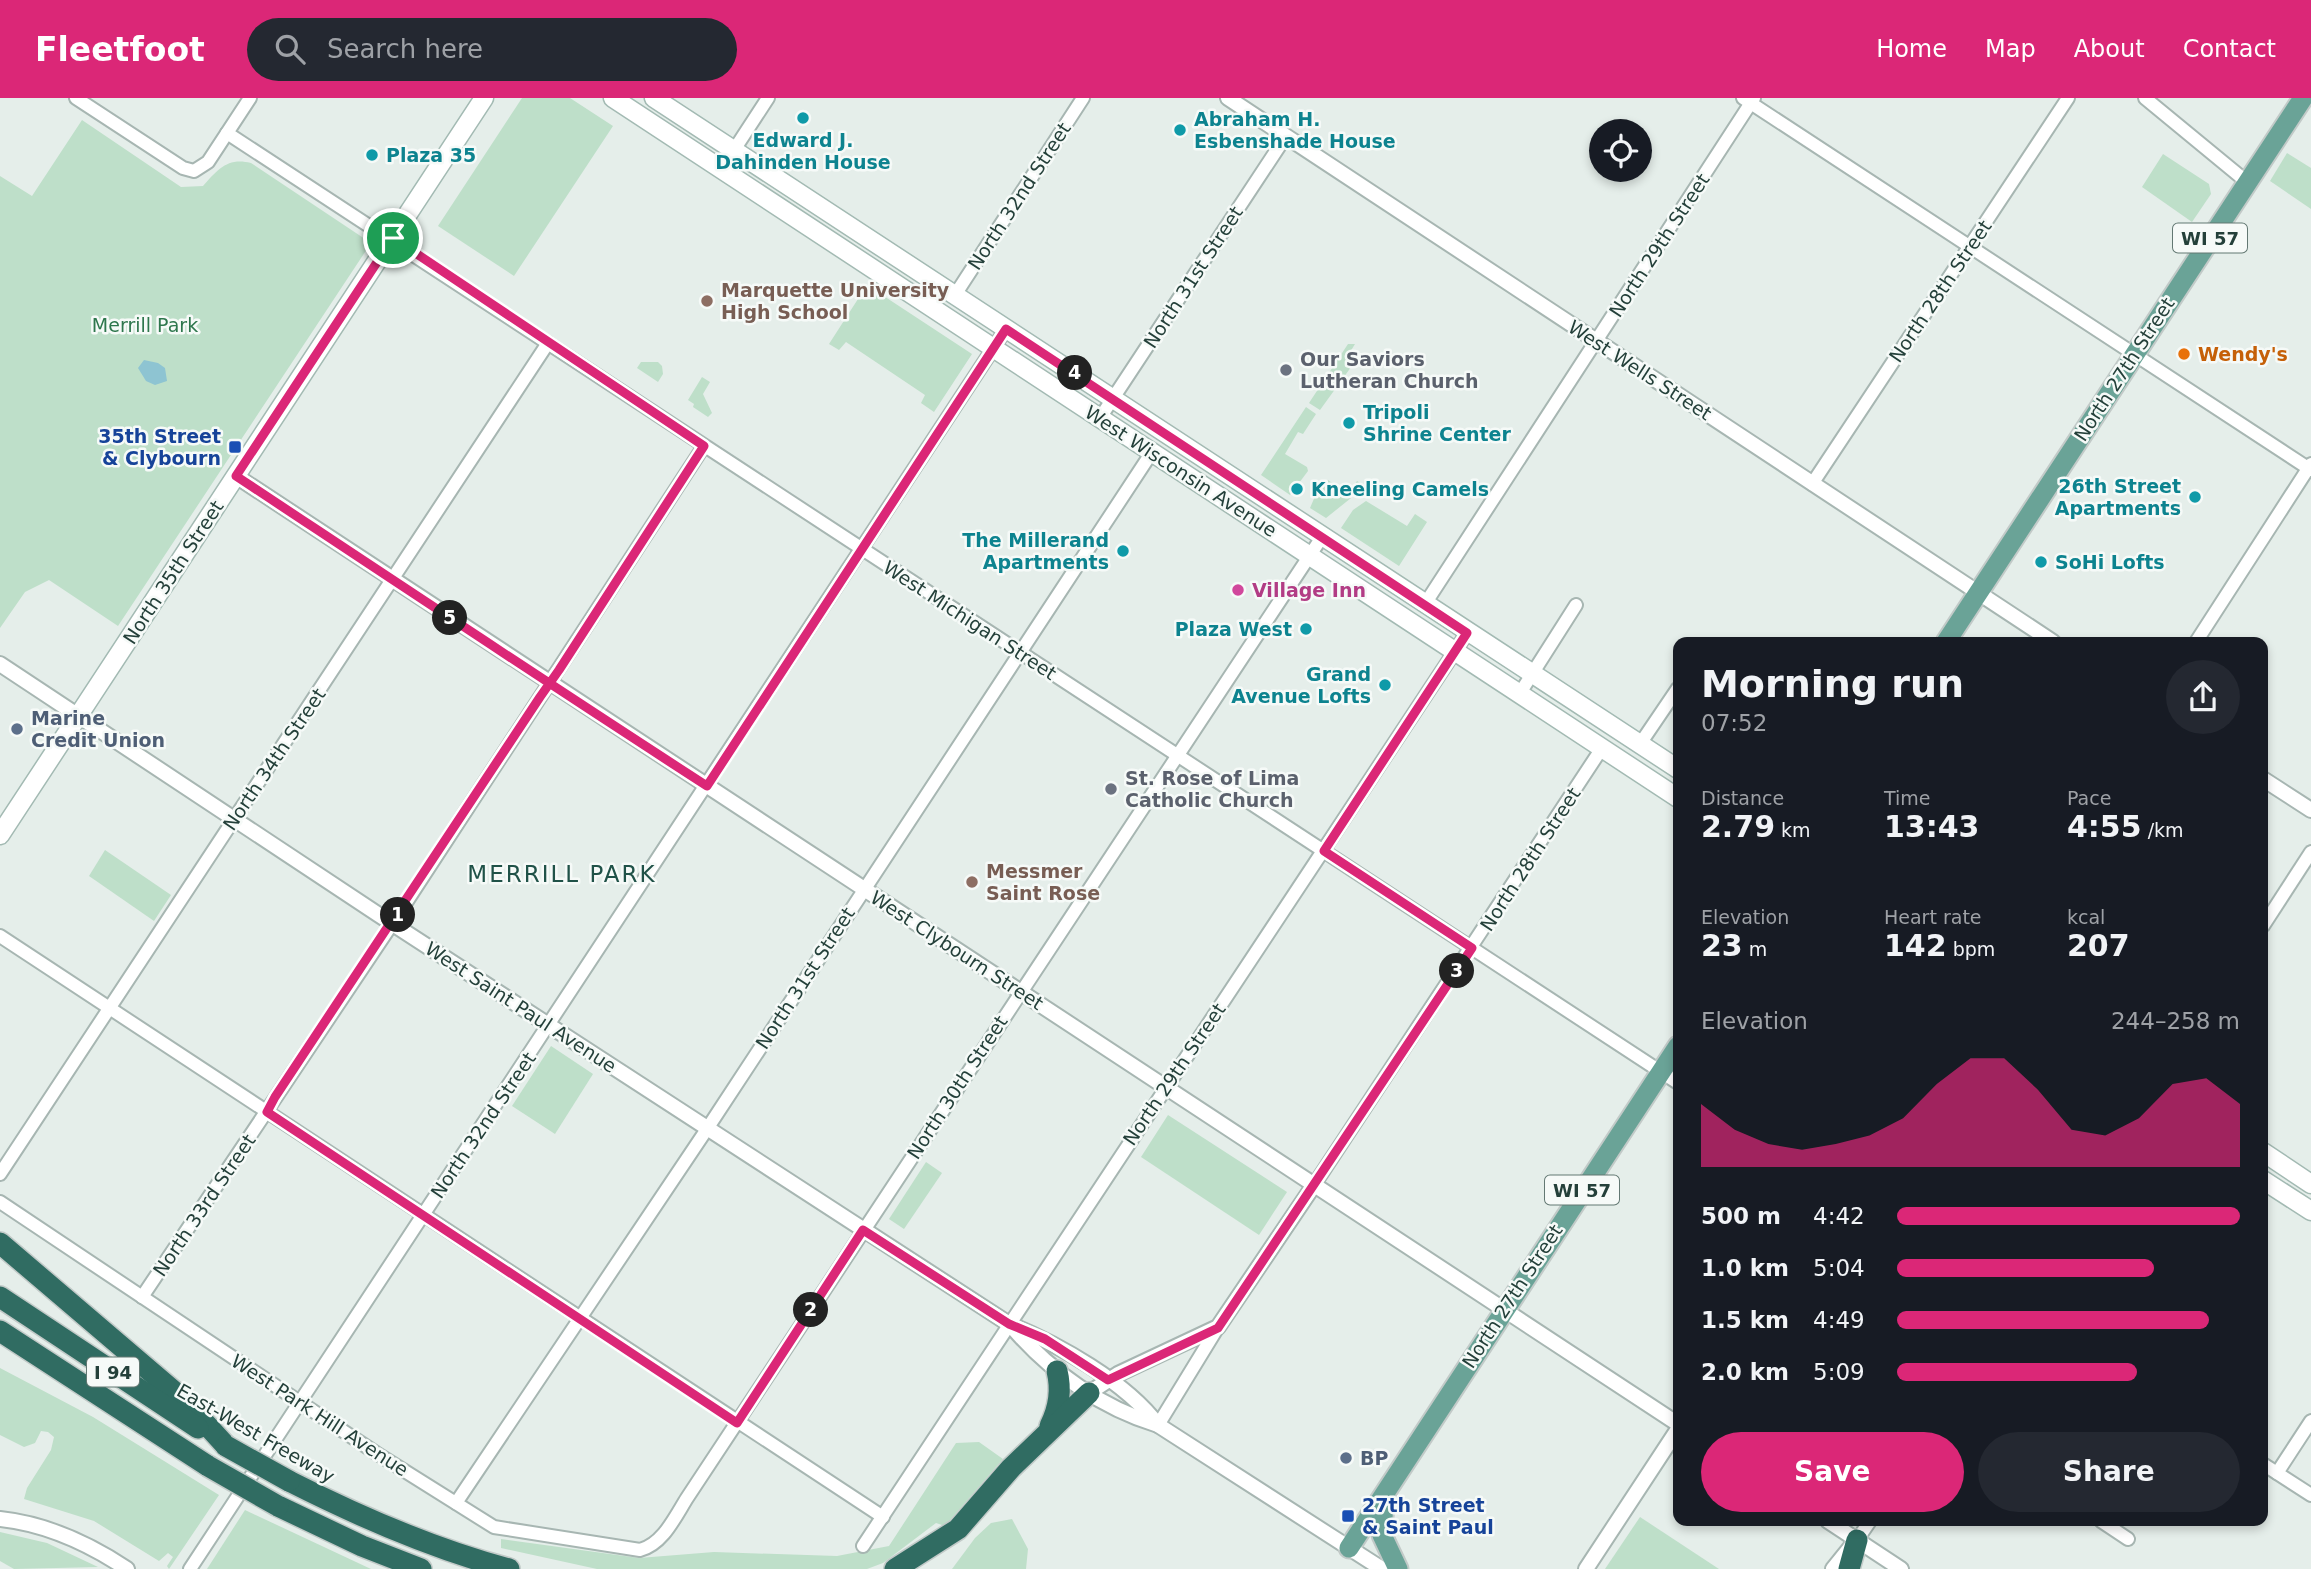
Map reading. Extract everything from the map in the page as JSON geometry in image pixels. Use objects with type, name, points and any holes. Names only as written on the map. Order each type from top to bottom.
[{"type":"highway","points":[[0,1243],[184,1401],[226,1446]]},
{"type":"highway","name":"East-West Freeway","points":[[0,1297],[226,1446],[289,1481],[371,1520],[444,1549],[509,1569]]},
{"type":"highway","name":"I 94","points":[[0,1331],[208,1466],[278,1506],[421,1569]]},
{"type":"highway","points":[[1048,1430],[1059,1402],[1061,1385],[1057,1371]]},
{"type":"highway","points":[[895,1569],[958,1529],[1048,1430],[1089,1394]]},
{"type":"highway","points":[[1849,1569],[1857,1540]]},
{"type":"main road","name":"North 35th Street","points":[[0,835],[484,98]]},
{"type":"main road","name":"West Wisconsin Avenue","points":[[613,98],[1673,795]]},
{"type":"main road","name":"West Wisconsin Avenue","points":[[654,98],[1673,766]]},
{"type":"main road","name":"North 27th Street","points":[[1950,637],[2303,98]]},
{"type":"main road","points":[[668,134],[680,116]]},
{"type":"main road","points":[[1602,748],[1619,746],[1641,758],[1659,757]]},
{"type":"main road","name":"North 27th Street","points":[[1349,1548],[1673,1054]]},
{"type":"main road","points":[[2268,1155],[2311,1184]]},
{"type":"main road","points":[[2268,1183],[2311,1211]]},
{"type":"main road","points":[[1386,1493],[1381,1525],[1385,1546],[1398,1569]]},
{"type":"street","points":[[76,98],[183,168],[194,170],[204,166],[250,98]]},
{"type":"street","points":[[721,170],[768,98]]},
{"type":"street","name":"North 32nd Street","points":[[955,295],[1083,98]]},
{"type":"street","name":"West Wells Street","points":[[1228,98],[2045,637]]},
{"type":"street","name":"North 28th Street","points":[[1812,484],[2068,98]]},
{"type":"street","points":[[2145,98],[2247,182]]},
{"type":"street","points":[[1750,100],[1969,248],[2310,467],[2199,637]]},
{"type":"street","name":"North 29th Street","points":[[1425,604],[1750,100]]},
{"type":"street","name":"West Michigan Street","points":[[227,133],[393,238],[1018,653],[1673,1080]]},
{"type":"street","name":"North 31st Street","points":[[1100,418],[1286,136]]},
{"type":"street","name":"North 32nd Street","points":[[190,1569],[1006,329]]},
{"type":"street","name":"North 34th Street","points":[[0,1174],[548,343]]},
{"type":"street","name":"North 33rd Street","points":[[142,1297],[392,924],[704,446]]},
{"type":"street","name":"North 31st Street","points":[[456,1503],[707,1129],[1152,452]]},
{"type":"street","name":"West Clybourn Street","points":[[236,476],[1504,1309],[1673,1424]]},
{"type":"street","name":"North 30th Street","points":[[664,1533],[1322,537]]},
{"type":"street","points":[[1520,693],[1576,605]]},
{"type":"street","name":"North 29th Street","points":[[863,1546],[1467,633]]},
{"type":"street","name":"West Saint Paul Avenue","points":[[0,664],[392,924],[863,1230],[1009,1324],[1045,1339],[1108,1380],[1139,1402],[1158,1425]]},
{"type":"street","points":[[1640,744],[1673,695]]},
{"type":"street","name":"North 28th Street","points":[[1158,1425],[1218,1328],[1602,748]]},
{"type":"street","points":[[2268,782],[2311,810]]},
{"type":"street","points":[[2268,918],[2311,852]]},
{"type":"street","points":[[0,936],[883,1517]]},
{"type":"street","name":"West Park Hill Avenue","points":[[0,1202],[300,1403],[494,1527],[640,1550],[650,1548],[664,1533]]},
{"type":"street","name":"West Saint Paul Avenue","points":[[1009,1324],[1057,1371],[1089,1394],[1131,1416],[1158,1425],[1382,1569]]},
{"type":"street","points":[[1089,1394],[1108,1380],[1218,1328]]},
{"type":"street","points":[[2277,1473],[2311,1421]]},
{"type":"street","points":[[1586,1569],[1673,1435]]},
{"type":"street","points":[[2268,1467],[2311,1495]]},
{"type":"street","points":[[0,1519],[29,1523],[68,1536],[127,1569]]},
{"type":"street","points":[[1836,1526],[1901,1569]]},
{"type":"street","points":[[1833,1569],[1867,1526]]},
{"type":"street","points":[[2108,1526],[2128,1539]]},
{"type":"green space","points":[[522,98],[570,98],[613,126],[514,276],[438,226]]},
{"type":"green space","name":"Merrill Park","points":[[82,120],[181,187],[203,186],[230,163],[251,163],[371,243],[118,626],[49,580],[25,592],[0,628],[0,176],[32,196]]},
{"type":"green space","points":[[2287,153],[2311,168],[2311,209],[2270,181]]},
{"type":"green space","points":[[2163,154],[2209,184],[2211,194],[2192,222],[2142,187]]},
{"type":"green space","points":[[867,285],[972,354],[934,412],[921,403],[925,395],[846,342],[839,350],[829,344]]},
{"type":"green space","points":[[1348,344],[1355,344],[1347,357],[1354,363],[1320,410],[1309,403]]},
{"type":"green space","points":[[641,362],[658,362],[662,366],[663,374],[658,382],[637,368]]},
{"type":"green space","points":[[702,377],[710,382],[703,394],[712,413],[708,417],[688,400]]},
{"type":"green space","points":[[1306,407],[1316,414],[1303,434],[1298,432],[1285,454],[1307,467],[1308,471],[1290,495],[1261,475]]},
{"type":"green space","points":[[1328,480],[1348,495],[1357,481],[1360,483],[1351,498],[1326,518],[1310,508],[1319,487]]},
{"type":"green space","points":[[1366,501],[1407,526],[1415,514],[1427,522],[1399,566],[1341,528],[1353,510]]},
{"type":"green space","points":[[105,850],[171,895],[154,921],[89,876]]},
{"type":"green space","points":[[551,1046],[593,1074],[555,1134],[512,1106]]},
{"type":"green space","points":[[1168,1115],[1287,1192],[1259,1235],[1141,1157]]},
{"type":"green space","points":[[926,1162],[942,1173],[904,1229],[889,1219]]},
{"type":"green space","points":[[0,1368],[93,1417],[219,1495],[169,1569],[167,1566],[173,1557],[168,1553],[159,1561],[94,1521],[24,1499],[27,1488],[51,1450],[54,1437],[41,1431],[35,1443],[24,1447],[0,1435]]},
{"type":"green space","points":[[979,1442],[1003,1459],[945,1526],[936,1523],[883,1563],[867,1569],[597,1569],[501,1548],[501,1539],[639,1558],[714,1552],[837,1556],[889,1546],[956,1443]]},
{"type":"green space","points":[[245,1510],[371,1569],[207,1569]]},
{"type":"green space","points":[[1640,1517],[1719,1569],[1605,1569]]},
{"type":"green space","points":[[1012,1519],[1028,1549],[1026,1569],[952,1569],[975,1538],[991,1523]]},
{"type":"green space","points":[[0,1532],[47,1543],[98,1567],[14,1569],[0,1561]]},
{"type":"water","points":[[144,360],[158,363],[165,368],[167,381],[155,385],[146,381],[138,368]]},
{"type":"place","name":"Edward J. Dahinden House","points":[[803,118]]},
{"type":"place","name":"Abraham H. Esbenshade House","points":[[1180,130]]},
{"type":"place","name":"Plaza 35","points":[[372,155]]},
{"type":"place","name":"Marquette University High School","points":[[707,301]]},
{"type":"place","name":"Wendy's","points":[[2184,354]]},
{"type":"place","name":"Our Saviors Lutheran Church","points":[[1286,370]]},
{"type":"place","name":"Tripoli Shrine Center","points":[[1349,423]]},
{"type":"place","name":"35th Street & Clybourn","points":[[235,447]]},
{"type":"place","name":"Kneeling Camels","points":[[1297,489]]},
{"type":"place","name":"26th Street Apartments","points":[[2195,497]]},
{"type":"place","name":"The Millerand Apartments","points":[[1123,551]]},
{"type":"place","name":"SoHi Lofts","points":[[2041,562]]},
{"type":"place","name":"Village Inn","points":[[1238,590]]},
{"type":"place","name":"Plaza West","points":[[1306,629]]},
{"type":"place","name":"Grand Avenue Lofts","points":[[1385,685]]},
{"type":"place","name":"Marine Credit Union","points":[[17,729]]},
{"type":"place","name":"St. Rose of Lima Catholic Church","points":[[1111,789]]},
{"type":"place","name":"Messmer Saint Rose","points":[[972,882]]},
{"type":"place","name":"BP","points":[[1346,1458]]},
{"type":"place","name":"27th Street & Saint Paul","points":[[1348,1516]]},
{"type":"district","name":"MERRILL PARK","points":[[562,874]]},
{"type":"route","points":[[393,238],[236,476],[469,631],[549,683],[707,786],[1006,329],[1467,633],[1324,851],[1472,948],[1218,1328],[1108,1380],[1045,1339],[1009,1324],[863,1230],[737,1423],[267,1112],[275,1097],[319,1034],[549,683],[559,670],[704,446],[393,238]]}]
